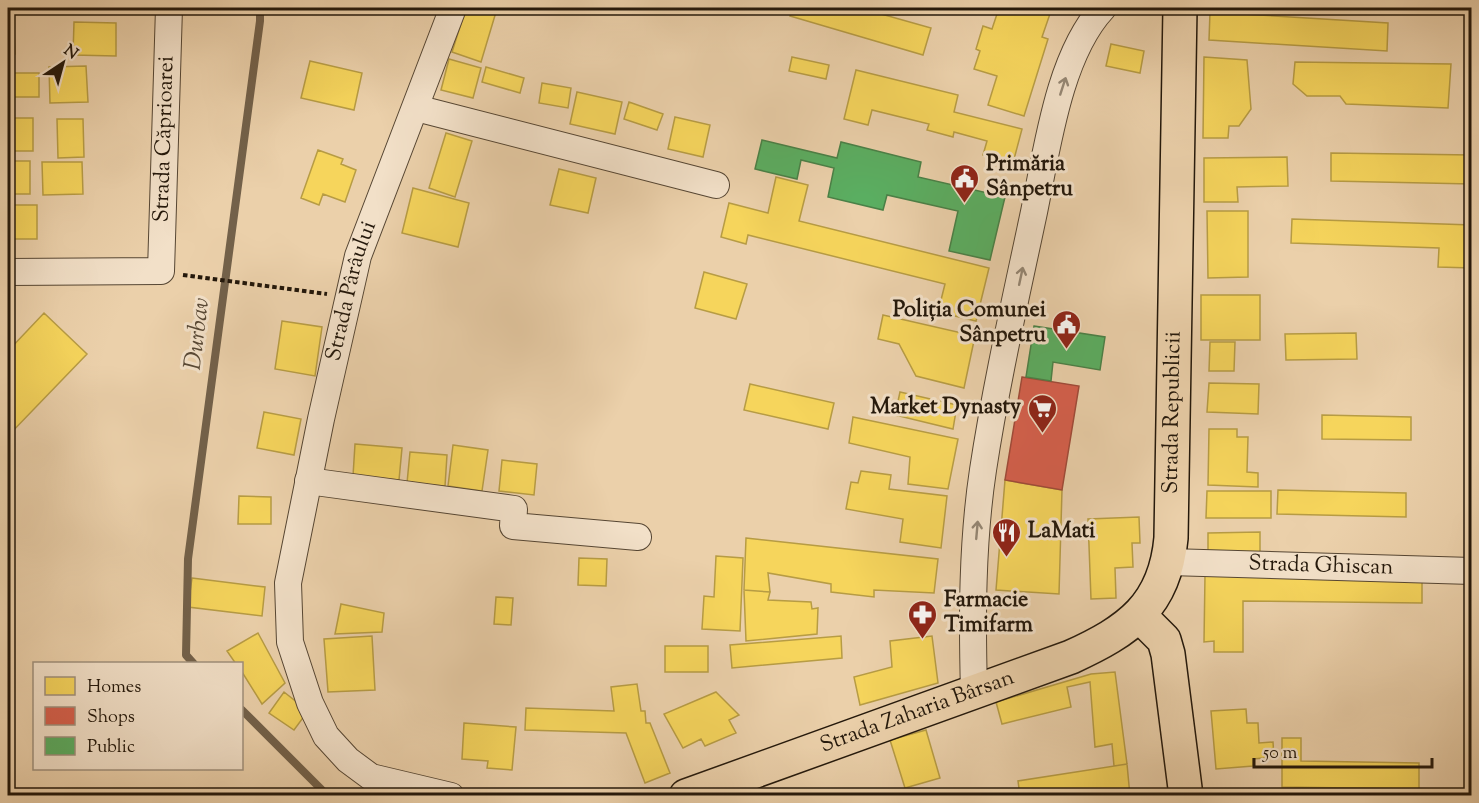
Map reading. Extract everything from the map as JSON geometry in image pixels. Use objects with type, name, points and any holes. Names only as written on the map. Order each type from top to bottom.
[{"type":"main road","name":"Strada Republicii","points":[[1139,615],[1160,586],[1169,562],[1180,8]]},
{"type":"main road","name":"Strada Zaharia Bârsan","points":[[686,795],[1071,657],[1096,646],[1129,625],[1139,615]]},
{"type":"main road","points":[[1139,615],[1164,640],[1168,654],[1186,795]]},
{"type":"street","name":"Strada Căprioarei","points":[[8,272],[161,271],[169,8]]},
{"type":"street","name":"Strada Pârâului","points":[[451,795],[371,777],[348,760],[326,736],[310,703],[290,642],[288,583],[358,256],[453,8]]},
{"type":"street","points":[[974,692],[974,588],[983,471],[1014,307],[1056,109],[1082,39],[1103,8]]},
{"type":"street","points":[[416,108],[716,185]]},
{"type":"street","points":[[309,481],[514,509],[513,526],[638,537]]},
{"type":"street","name":"Strada Ghiscan","points":[[1169,562],[1472,570]]},
{"type":"path","points":[[199,278],[314,291]]},
{"type":"building: Homes","points":[[8,8],[13,8],[13,18],[8,18]]},
{"type":"building: Homes","points":[[466,8],[481,8],[496,12],[481,62],[452,52]]},
{"type":"building: Homes","points":[[793,8],[860,8],[931,28],[923,55],[790,16]]},
{"type":"building: Homes","points":[[999,8],[1052,8],[1042,37],[1048,39],[1024,116],[988,105],[997,76],[974,69],[980,51],[976,49],[983,26],[992,29]]},
{"type":"building: Homes","points":[[1210,12],[1388,23],[1387,51],[1209,40]]},
{"type":"building: Homes","points":[[74,22],[116,23],[116,56],[73,55]]},
{"type":"building: Homes","points":[[8,26],[14,26],[15,54],[8,54]]},
{"type":"building: Homes","points":[[1111,44],[1144,51],[1140,73],[1106,66]]},
{"type":"building: Homes","points":[[792,57],[829,65],[826,79],[789,71]]},
{"type":"building: Homes","points":[[1204,57],[1247,60],[1251,109],[1239,126],[1229,126],[1228,138],[1203,138]]},
{"type":"building: Homes","points":[[449,59],[481,68],[473,98],[441,90]]},
{"type":"building: Homes","points":[[310,61],[362,73],[354,110],[301,98]]},
{"type":"building: Homes","points":[[1295,62],[1451,64],[1448,108],[1346,104],[1340,96],[1307,96],[1293,84]]},
{"type":"building: Homes","points":[[86,66],[88,102],[50,103],[49,67]]},
{"type":"building: Homes","points":[[486,67],[524,78],[520,93],[482,82]]},
{"type":"building: Homes","points":[[856,70],[958,95],[954,112],[1022,129],[1013,163],[983,155],[987,141],[954,132],[953,137],[927,130],[929,124],[872,110],[868,125],[844,119]]},
{"type":"building: Homes","points":[[8,73],[39,73],[39,97],[8,97]]},
{"type":"building: Homes","points":[[542,83],[571,88],[568,108],[539,103]]},
{"type":"building: Homes","points":[[577,92],[622,102],[615,134],[570,124]]},
{"type":"building: Homes","points":[[629,102],[663,114],[657,130],[624,119]]},
{"type":"building: Homes","points":[[675,117],[710,125],[703,157],[668,149]]},
{"type":"building: Homes","points":[[8,118],[33,118],[33,151],[8,151]]},
{"type":"building: Homes","points":[[57,119],[83,119],[84,157],[58,158]]},
{"type":"building: Homes","points":[[446,133],[472,141],[455,197],[429,188]]},
{"type":"building: Homes","points":[[318,150],[343,159],[341,164],[356,170],[345,202],[323,194],[319,205],[301,198]]},
{"type":"building: Homes","points":[[1331,153],[1472,155],[1472,184],[1331,181]]},
{"type":"building: Homes","points":[[1287,157],[1288,186],[1237,187],[1238,202],[1204,202],[1204,158]]},
{"type":"building: Homes","points":[[8,161],[30,161],[30,194],[8,194]]},
{"type":"building: Homes","points":[[42,162],[82,162],[83,194],[43,195]]},
{"type":"building: Homes","points":[[559,169],[596,178],[588,213],[550,205]]},
{"type":"building: Homes","points":[[776,177],[808,185],[799,221],[989,268],[976,321],[938,312],[945,284],[748,235],[746,244],[721,237],[729,203],[768,213]]},
{"type":"building: Homes","points":[[413,188],[469,203],[458,247],[402,233]]},
{"type":"building: Homes","points":[[8,205],[37,205],[37,239],[8,239]]},
{"type":"building: Homes","points":[[1207,211],[1248,211],[1248,277],[1208,278]]},
{"type":"building: Homes","points":[[1292,219],[1472,225],[1472,268],[1438,267],[1439,248],[1291,243]]},
{"type":"building: Homes","points":[[704,272],[747,284],[736,319],[695,308]]},
{"type":"building: Homes","points":[[1201,295],[1260,295],[1260,340],[1201,340]]},
{"type":"building: Homes","points":[[44,313],[87,354],[8,436],[8,351]]},
{"type":"building: Homes","points":[[883,315],[975,336],[964,388],[916,376],[899,344],[878,339]]},
{"type":"building: Homes","points":[[282,321],[322,327],[315,376],[275,369]]},
{"type":"building: Homes","points":[[1356,333],[1357,359],[1286,360],[1285,334]]},
{"type":"building: Homes","points":[[1210,342],[1235,342],[1234,371],[1209,371]]},
{"type":"building: Homes","points":[[1209,383],[1259,384],[1258,414],[1207,412]]},
{"type":"building: Homes","points":[[750,384],[834,403],[828,429],[744,410]]},
{"type":"building: Homes","points":[[900,392],[957,405],[953,429],[895,415]]},
{"type":"building: Homes","points":[[264,412],[301,419],[294,455],[257,448]]},
{"type":"building: Homes","points":[[1322,415],[1411,417],[1411,440],[1322,439]]},
{"type":"building: Homes","points":[[853,417],[958,439],[948,489],[908,484],[910,457],[849,443]]},
{"type":"building: Homes","points":[[1209,429],[1237,429],[1237,437],[1248,437],[1247,472],[1258,473],[1258,487],[1208,485]]},
{"type":"building: Homes","points":[[355,444],[402,448],[399,480],[353,476]]},
{"type":"building: Homes","points":[[453,445],[488,450],[482,491],[448,486]]},
{"type":"building: Homes","points":[[410,452],[447,455],[445,486],[407,483]]},
{"type":"building: Homes","points":[[502,460],[537,464],[534,495],[499,491]]},
{"type":"building: Homes","points":[[861,471],[891,475],[889,489],[947,496],[941,548],[900,542],[903,519],[846,509],[851,482],[858,483]]},
{"type":"building: Homes","points":[[1005,480],[1062,490],[1059,594],[996,590]]},
{"type":"building: Homes","points":[[1278,490],[1406,493],[1406,517],[1277,514]]},
{"type":"building: Homes","points":[[1207,491],[1271,491],[1271,518],[1206,518]]},
{"type":"building: Homes","points":[[239,496],[271,497],[271,524],[238,524]]},
{"type":"building: Homes","points":[[1139,517],[1140,543],[1132,543],[1133,567],[1115,568],[1116,598],[1091,599],[1088,519]]},
{"type":"building: Homes","points":[[1260,532],[1260,556],[1208,557],[1208,533]]},
{"type":"building: Homes","points":[[746,538],[938,559],[934,593],[874,590],[874,597],[831,592],[831,584],[768,573],[770,592],[744,590]]},
{"type":"building: Homes","points":[[716,556],[743,558],[740,631],[702,629],[704,596],[714,597]]},
{"type":"building: Homes","points":[[579,558],[607,559],[606,586],[578,585]]},
{"type":"building: Homes","points":[[1205,575],[1422,578],[1422,603],[1243,601],[1243,652],[1214,652],[1214,641],[1204,642]]},
{"type":"building: Homes","points":[[192,578],[265,587],[262,616],[188,607]]},
{"type":"building: Homes","points":[[1468,585],[1472,585],[1472,623],[1468,623]]},
{"type":"building: Homes","points":[[744,590],[770,592],[768,600],[811,602],[812,609],[818,608],[817,634],[746,641]]},
{"type":"building: Homes","points":[[496,597],[513,598],[511,625],[494,624]]},
{"type":"building: Homes","points":[[341,604],[384,613],[382,632],[335,634]]},
{"type":"building: Homes","points":[[258,633],[285,683],[262,704],[243,674],[243,662],[235,662],[227,651]]},
{"type":"building: Homes","points":[[372,636],[375,690],[328,692],[324,639]]},
{"type":"building: Homes","points":[[841,636],[842,658],[732,668],[730,645]]},
{"type":"building: Homes","points":[[932,636],[938,683],[860,705],[854,677],[892,667],[890,641]]},
{"type":"building: Homes","points":[[665,646],[708,646],[708,672],[665,672]]},
{"type":"building: Homes","points":[[1115,672],[1127,764],[1114,766],[1112,744],[1095,747],[1090,682],[1067,687],[1071,707],[1002,724],[996,702],[1091,674]]},
{"type":"building: Homes","points":[[637,684],[641,711],[645,711],[646,723],[650,723],[670,773],[645,783],[626,733],[525,730],[526,708],[614,711],[611,687]]},
{"type":"building: Homes","points":[[284,692],[308,711],[294,730],[269,713]]},
{"type":"building: Homes","points":[[716,692],[739,715],[729,720],[736,733],[705,746],[701,739],[683,748],[664,714]]},
{"type":"building: Homes","points":[[1246,709],[1247,723],[1258,723],[1259,743],[1273,742],[1274,757],[1253,759],[1253,766],[1216,769],[1211,711]]},
{"type":"building: Homes","points":[[464,723],[516,727],[512,770],[487,768],[488,761],[462,759]]},
{"type":"building: Homes","points":[[926,730],[940,778],[905,788],[890,740]]},
{"type":"building: Homes","points":[[1282,738],[1301,738],[1301,761],[1419,763],[1419,789],[1282,787]]},
{"type":"building: Homes","points":[[1127,764],[1130,796],[1020,796],[1018,781]]},
{"type":"building: Shops","name":"Market Dynasty","points":[[1022,377],[1079,386],[1062,490],[1005,480]]},
{"type":"building: Public","name":"Primăria Sânpetru","points":[[762,140],[837,158],[841,142],[921,162],[918,177],[1005,197],[990,260],[949,251],[958,211],[887,195],[883,210],[828,197],[834,168],[801,160],[797,179],[755,169]]},
{"type":"building: Public","name":"Poliția Comunei Sânpetru","points":[[1034,326],[1105,337],[1100,370],[1053,362],[1051,381],[1026,377]]},
{"type":"waterway","name":"Durbav","points":[[192,662],[186,655],[188,559],[260,8]]},
{"type":"waterway","name":"Durbav","points":[[243,711],[328,796]]},
{"type":"place","name":"Primăria Sânpetru","points":[[965,204]]},
{"type":"place","name":"Poliția Comunei Sânpetru","points":[[1067,350]]},
{"type":"place","name":"Market Dynasty","points":[[1042,434]]},
{"type":"place","name":"LaMati","points":[[1007,558]]},
{"type":"place","name":"Farmacie Timifarm","points":[[923,640]]}]
